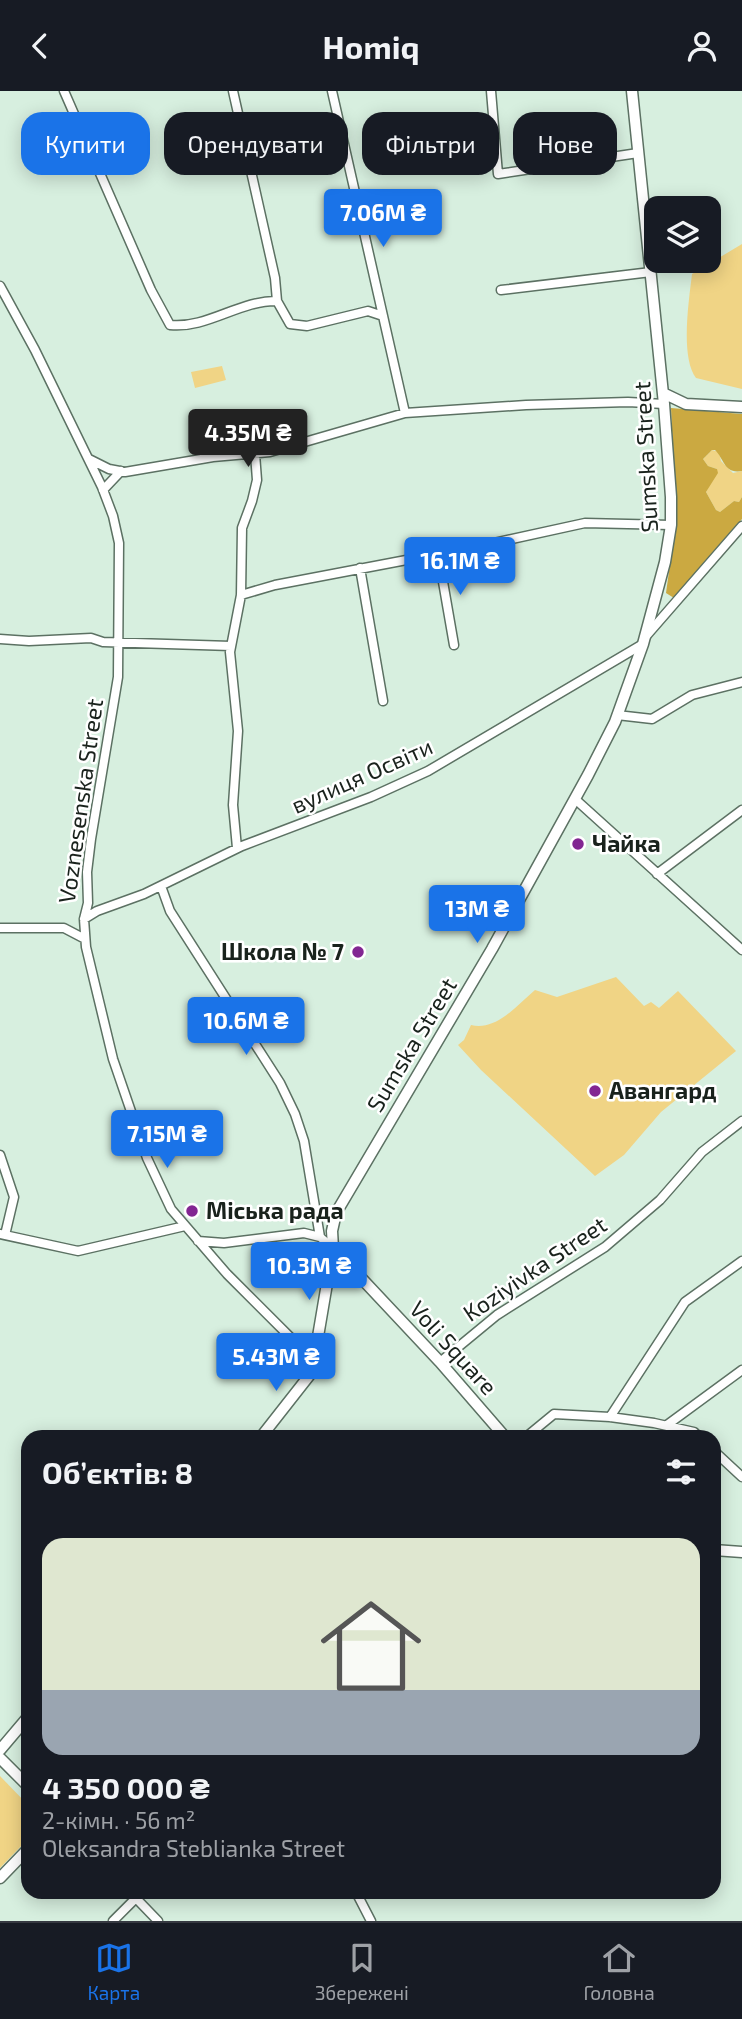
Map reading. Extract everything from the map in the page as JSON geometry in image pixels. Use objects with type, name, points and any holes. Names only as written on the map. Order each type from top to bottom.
[{"type":"main road","name":"Sumska Street","points":[[632,91],[644,212]]},
{"type":"main road","name":"Sumska Street","points":[[333,1248],[332,1231],[340,1205],[492,949],[575,799],[617,715],[644,641],[665,562],[671,525],[664,399],[650,273]]},
{"type":"main road","points":[[664,399],[686,404],[742,407]]},
{"type":"main road","points":[[267,1430],[309,1377],[333,1248]]},
{"type":"main road","name":"Voli Square","points":[[333,1248],[440,1362],[499,1430]]},
{"type":"main road","points":[[721,1550],[742,1552]]},
{"type":"main road","points":[[21,1726],[0,1751],[21,1777]]},
{"type":"main road","points":[[0,1878],[21,1856]]},
{"type":"street","points":[[64,91],[151,290],[170,325],[180,326],[247,305],[277,301]]},
{"type":"street","points":[[233,91],[275,278],[277,301],[290,324],[307,326],[368,311],[383,316]]},
{"type":"street","points":[[332,91],[393,350],[405,413]]},
{"type":"street","points":[[491,91],[498,174],[638,153]]},
{"type":"street","points":[[501,290],[644,273]]},
{"type":"street","name":"Voznesenska Street","points":[[0,286],[2,296],[35,350],[89,459],[113,516],[119,543],[118,677],[87,872],[88,903],[84,919],[85,939],[100,1011],[134,1122],[156,1182],[171,1209],[227,1274],[314,1360]]},
{"type":"street","points":[[89,459],[125,473],[305,444],[405,413],[664,399]]},
{"type":"street","points":[[237,848],[233,805],[238,731],[232,690],[231,646],[241,595],[242,528],[257,480],[255,454]]},
{"type":"street","points":[[103,490],[121,471]]},
{"type":"street","points":[[241,595],[275,585],[585,523],[671,525]]},
{"type":"street","name":"Sumska Street","points":[[644,641],[742,526]]},
{"type":"street","points":[[438,553],[454,645]]},
{"type":"street","points":[[360,568],[383,701]]},
{"type":"street","points":[[0,639],[29,641],[91,638],[120,643],[231,646]]},
{"type":"street","name":"вулиця Освіти","points":[[84,919],[237,848],[371,797],[428,771],[644,641]]},
{"type":"street","points":[[617,715],[652,719],[692,695],[742,682]]},
{"type":"street","points":[[575,799],[742,950]]},
{"type":"street","points":[[657,874],[742,810]]},
{"type":"street","points":[[161,885],[170,911],[273,1071],[295,1114],[304,1141],[320,1237]]},
{"type":"street","points":[[0,928],[64,928],[85,939]]},
{"type":"street","name":"Koziyivka Street","points":[[440,1362],[497,1315],[606,1247],[660,1200],[702,1153],[742,1121]]},
{"type":"street","points":[[0,1155],[14,1197],[3,1235],[78,1251],[185,1226]]},
{"type":"street","points":[[198,1241],[224,1243],[291,1233],[312,1234],[333,1248]]},
{"type":"street","points":[[610,1417],[685,1302],[742,1261]]},
{"type":"street","points":[[667,1425],[742,1370]]},
{"type":"street","points":[[535,1430],[554,1414],[610,1417],[686,1430]]},
{"type":"street","points":[[721,1458],[742,1477]]},
{"type":"street","points":[[113,1921],[130,1899]]},
{"type":"street","points":[[137,1899],[158,1921]]},
{"type":"street","points":[[360,1899],[371,1921]]},
{"type":"shaded area","points":[[742,244],[742,389],[696,378],[688,357],[687,328],[692,274],[721,273],[721,257]]},
{"type":"shaded area","points":[[222,366],[226,380],[195,388],[191,372]]},
{"type":"shaded area","points":[[671,408],[742,414],[742,471],[728,468],[715,450],[703,459],[708,466],[717,469],[718,473],[706,492],[716,510],[720,512],[734,501],[739,502],[742,497],[742,519],[674,598],[666,593],[676,521]]},
{"type":"shaded area","points":[[712,450],[719,452],[721,461],[733,473],[742,471],[742,497],[739,502],[734,501],[720,512],[716,510],[706,492],[717,469],[708,466],[703,459]]},
{"type":"shaded area","name":"Авангард","points":[[616,977],[644,1006],[651,1002],[659,1008],[678,991],[736,1051],[661,1112],[624,1155],[595,1176],[481,1070],[458,1045],[464,1040],[471,1025],[480,1026],[498,1021],[535,990],[557,997]]},
{"type":"shaded area","points":[[0,1776],[21,1798],[21,1846],[0,1868]]},
{"type":"place","name":"Чайка","points":[[578,844]]},
{"type":"place","name":"Школа № 7","points":[[358,952]]},
{"type":"place","name":"Авангард","points":[[595,1091]]},
{"type":"place","name":"Міська рада","points":[[192,1211]]}]
